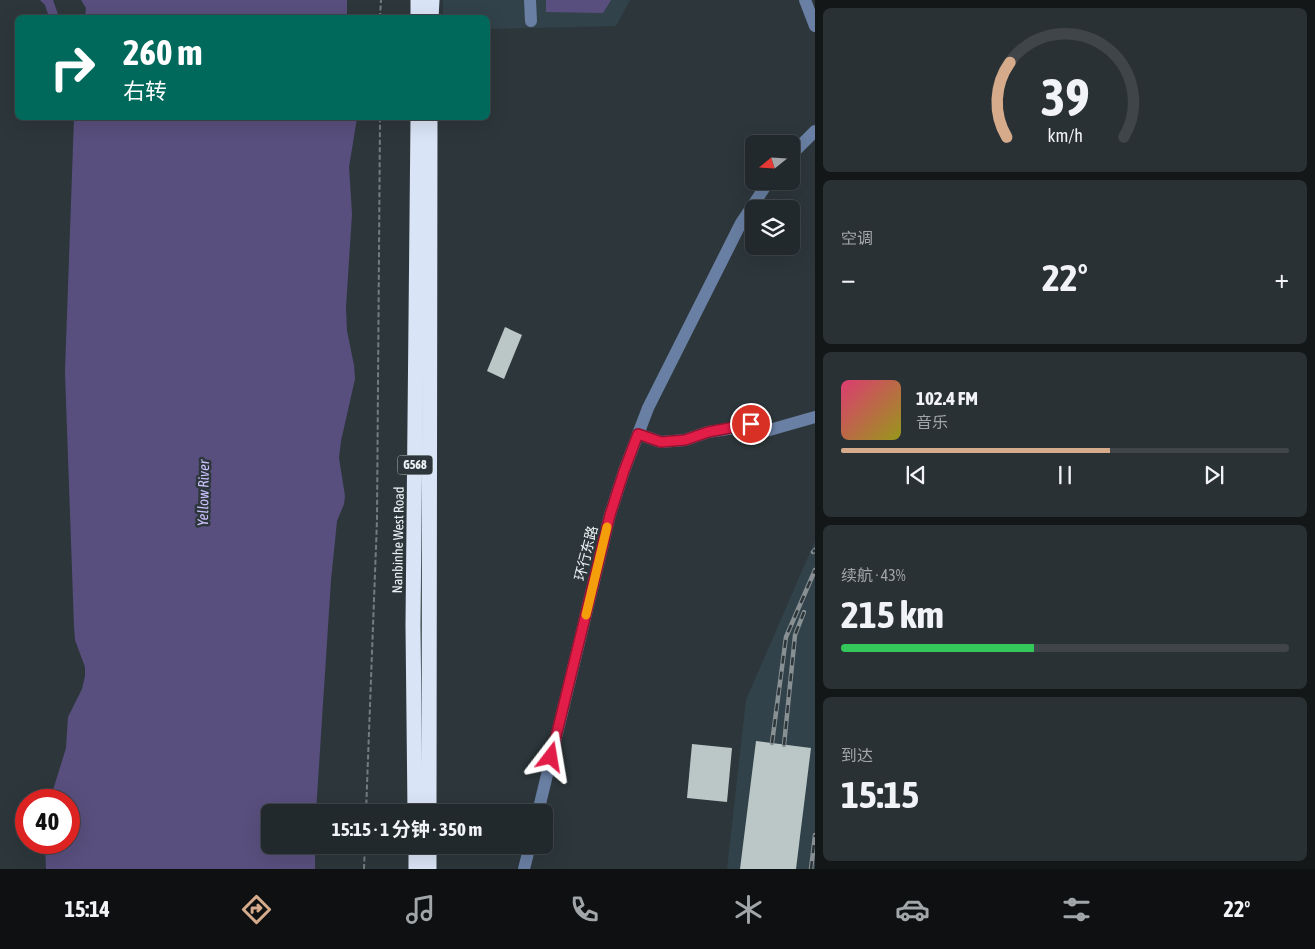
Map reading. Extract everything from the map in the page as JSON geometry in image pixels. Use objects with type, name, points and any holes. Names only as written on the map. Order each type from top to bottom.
[{"type":"highway","points":[[418,0],[418,15]]},
{"type":"highway","points":[[431,15],[432,0]]},
{"type":"highway","name":"Nanbinhe West Road","points":[[415,804],[413,615],[418,120]]},
{"type":"highway","name":"G568","points":[[429,804],[430,120]]},
{"type":"highway","points":[[416,854],[416,869]]},
{"type":"highway","points":[[429,854],[429,869]]},
{"type":"street","points":[[530,0],[531,21]]},
{"type":"street","points":[[805,0],[815,26]]},
{"type":"street","points":[[800,146],[815,130]]},
{"type":"street","name":"环行东路","points":[[540,804],[610,515],[624,471],[648,408],[741,223],[763,190]]},
{"type":"street","points":[[638,434],[661,442],[685,440],[708,432],[761,424],[766,431],[815,417]]},
{"type":"street","points":[[524,869],[528,854]]},
{"type":"path","points":[[380,15],[381,0]]},
{"type":"path","points":[[366,804],[377,520],[380,120]]},
{"type":"path","points":[[364,869],[365,854]]},
{"type":"shaded area","points":[[443,0],[630,0],[616,26],[490,29],[490,15],[443,15]]},
{"type":"shaded area","points":[[815,541],[815,869],[727,869],[746,700]]},
{"type":"water","points":[[40,0],[53,0],[58,15],[48,15],[45,5]]},
{"type":"water","points":[[81,0],[347,0],[347,15],[85,15],[86,8]]},
{"type":"water","points":[[546,0],[611,0],[603,13],[546,12]]},
{"type":"water","name":"Yellow River","points":[[74,120],[357,120],[349,167],[352,214],[346,307],[347,331],[355,379],[339,458],[345,496],[337,521],[331,580],[317,804],[261,804],[261,854],[315,854],[315,869],[46,869],[45,854],[80,854],[80,789],[53,789],[66,748],[68,717],[82,689],[85,676],[85,667],[75,640],[65,372]]},
{"type":"building","points":[[505,327],[522,335],[504,379],[487,371]]},
{"type":"building","points":[[756,741],[811,748],[796,869],[740,869]]},
{"type":"building","points":[[692,744],[732,748],[727,802],[687,798]]},
{"type":"railway","points":[[772,743],[786,637],[815,570]]},
{"type":"railway","points":[[784,745],[795,635],[804,612]]},
{"type":"railway","points":[[811,869],[815,835]]},
{"type":"slow traffic","points":[[586,615],[607,527]]},
{"type":"route","points":[[551,757],[610,515],[638,434],[661,442],[685,440],[708,432],[751,424]]}]
